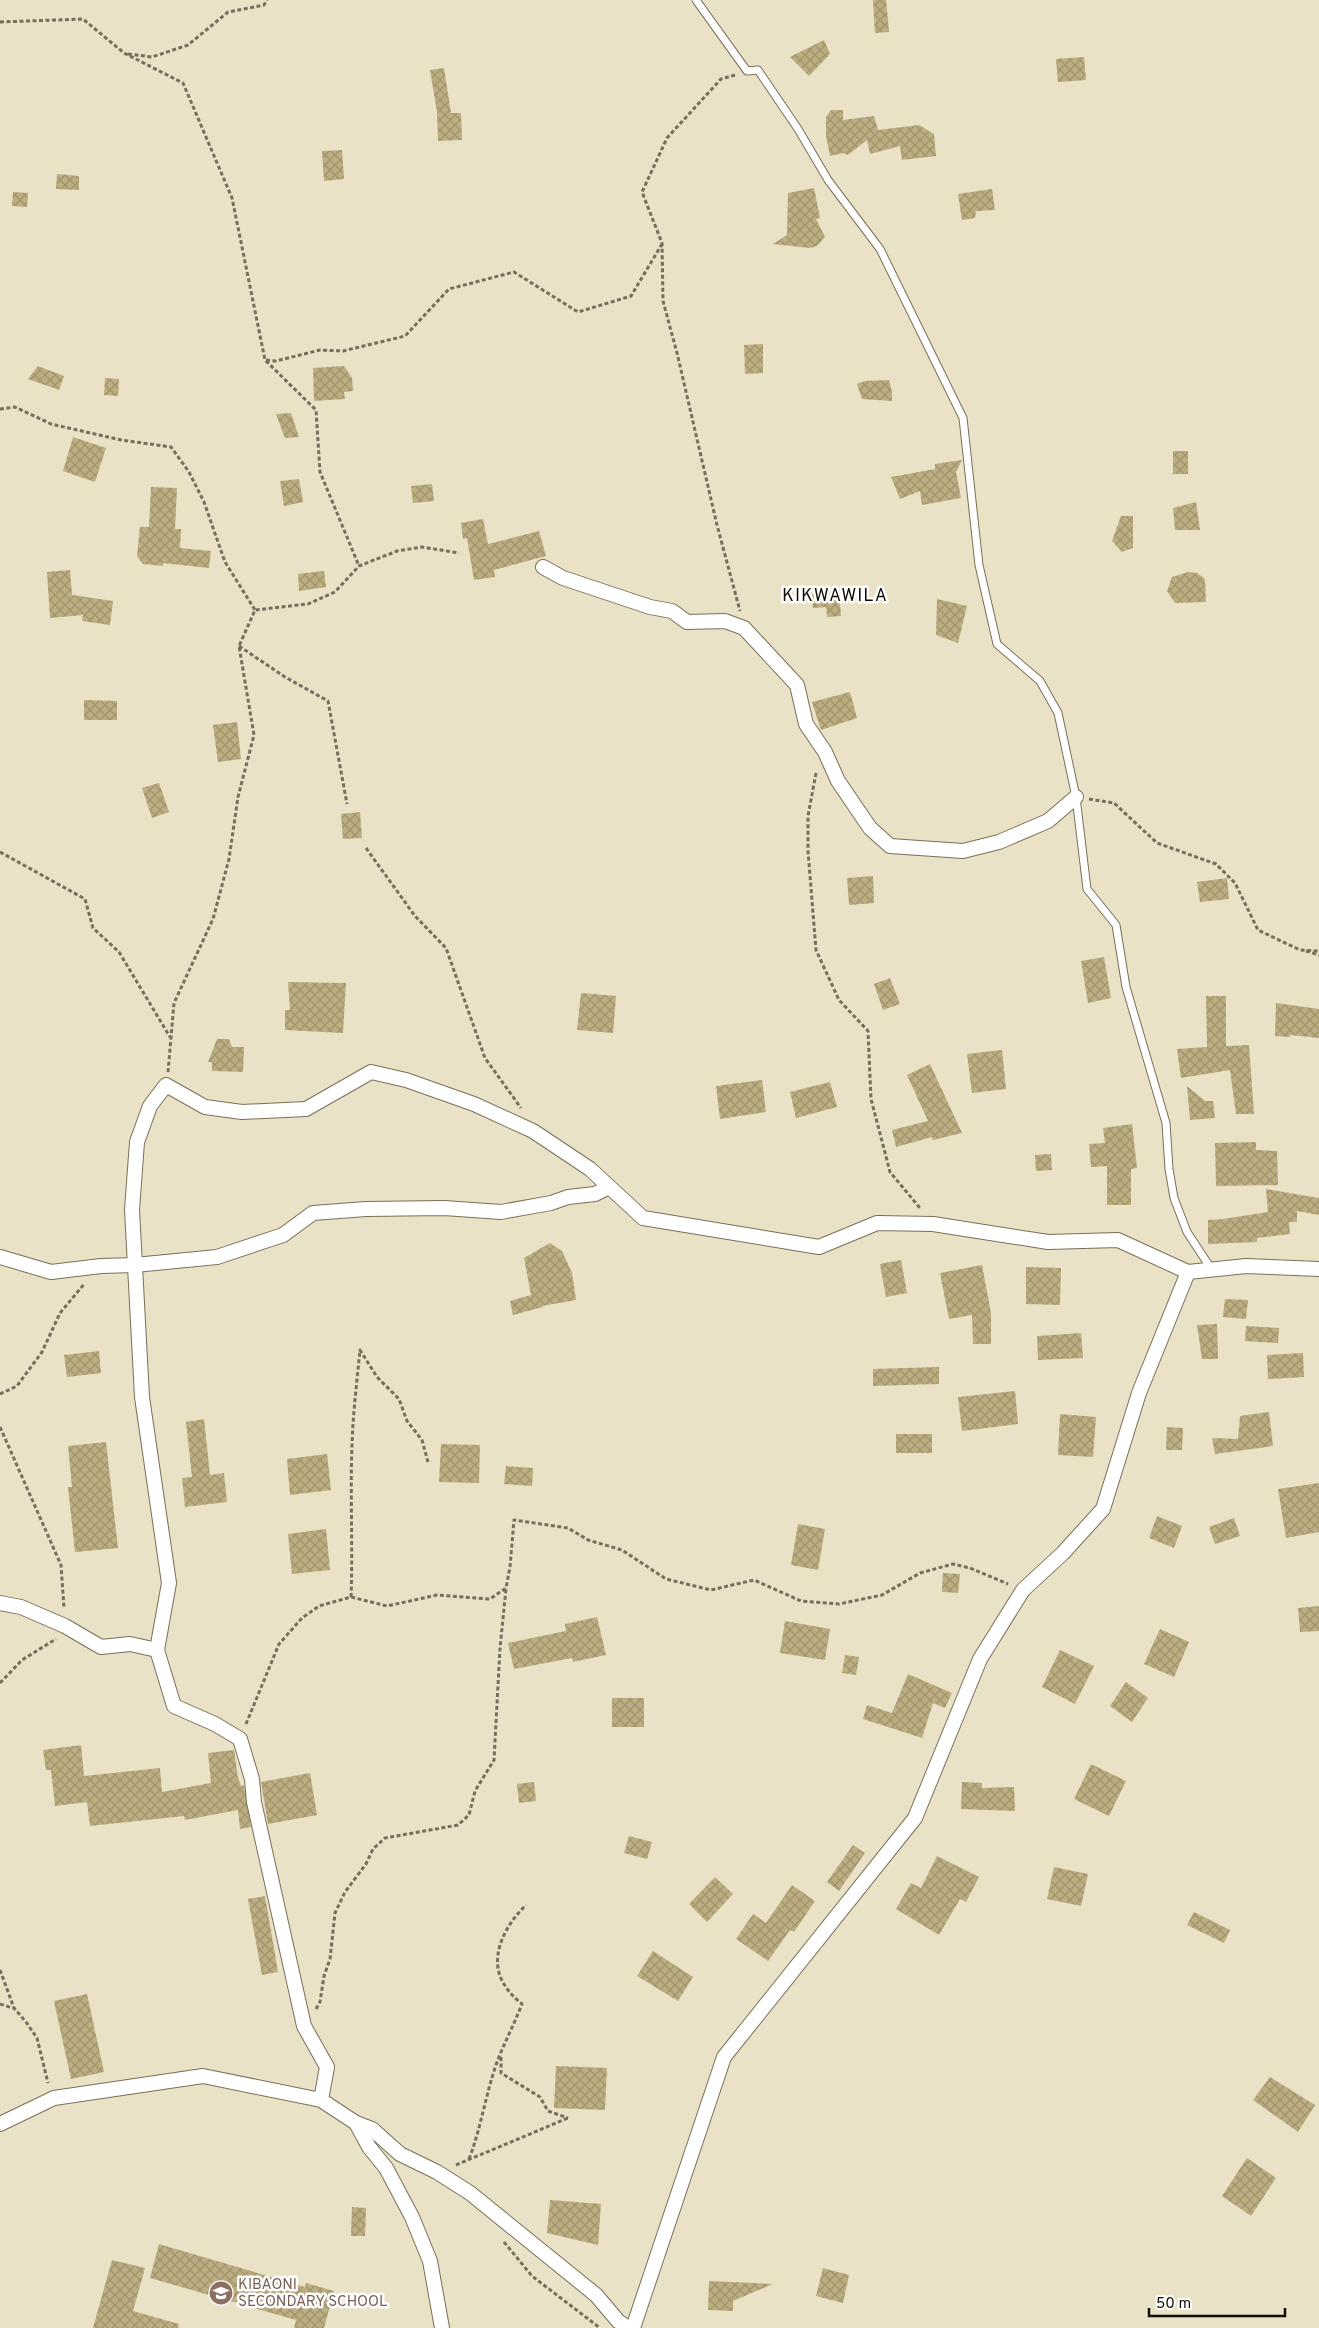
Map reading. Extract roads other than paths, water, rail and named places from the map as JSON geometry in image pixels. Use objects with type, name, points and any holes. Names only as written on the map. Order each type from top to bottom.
[{"type":"street","points":[[544,567],[563,578],[650,607],[672,611],[687,622],[725,621],[744,628],[797,685],[806,724],[825,752],[838,780],[870,828],[890,846],[963,851],[999,842],[1048,820],[1076,798]]},
{"type":"street","points":[[321,2100],[328,2067],[304,2026],[254,1802],[252,1779],[240,1739],[215,1724],[174,1706],[157,1650],[169,1583],[142,1397],[132,1210],[137,1142],[150,1106],[166,1085],[205,1107],[242,1112],[306,1109],[371,1072],[406,1080],[474,1104],[533,1131],[590,1169],[643,1218],[819,1247],[877,1223],[933,1224],[1048,1242],[1118,1240],[1188,1272],[1246,1266],[1319,1268]]},
{"type":"street","points":[[0,1257],[51,1272],[100,1266],[135,1265],[217,1257],[283,1235],[313,1213],[366,1209],[444,1208],[501,1212],[551,1203],[568,1197],[595,1194],[609,1187]]},
{"type":"street","points":[[633,2328],[724,2057],[915,1818],[980,1659],[1023,1590],[1063,1553],[1103,1509],[1139,1393],[1188,1272]]},
{"type":"street","points":[[0,1603],[21,1607],[65,1626],[100,1647],[130,1644],[157,1650]]},
{"type":"street","points":[[0,2124],[54,2098],[203,2076],[321,2100],[356,2123],[372,2129],[400,2154],[437,2172],[470,2193],[596,2295],[618,2321],[628,2328]]},
{"type":"street","points":[[356,2123],[370,2147],[386,2168],[412,2218],[430,2261],[442,2328]]},
{"type":"lane","points":[[696,0],[747,71],[758,70],[798,130],[828,180],[880,249],[963,418],[979,565],[997,644],[1040,681],[1058,713],[1076,798],[1087,889],[1116,925],[1126,987],[1166,1123],[1168,1169],[1174,1198],[1188,1232],[1212,1270]]},
{"type":"place","name":"KIBAONI SECONDARY SCHOOL","points":[[221,2293]]},
{"type":"district","name":"KIKWAWILA","points":[[835,595]]}]
